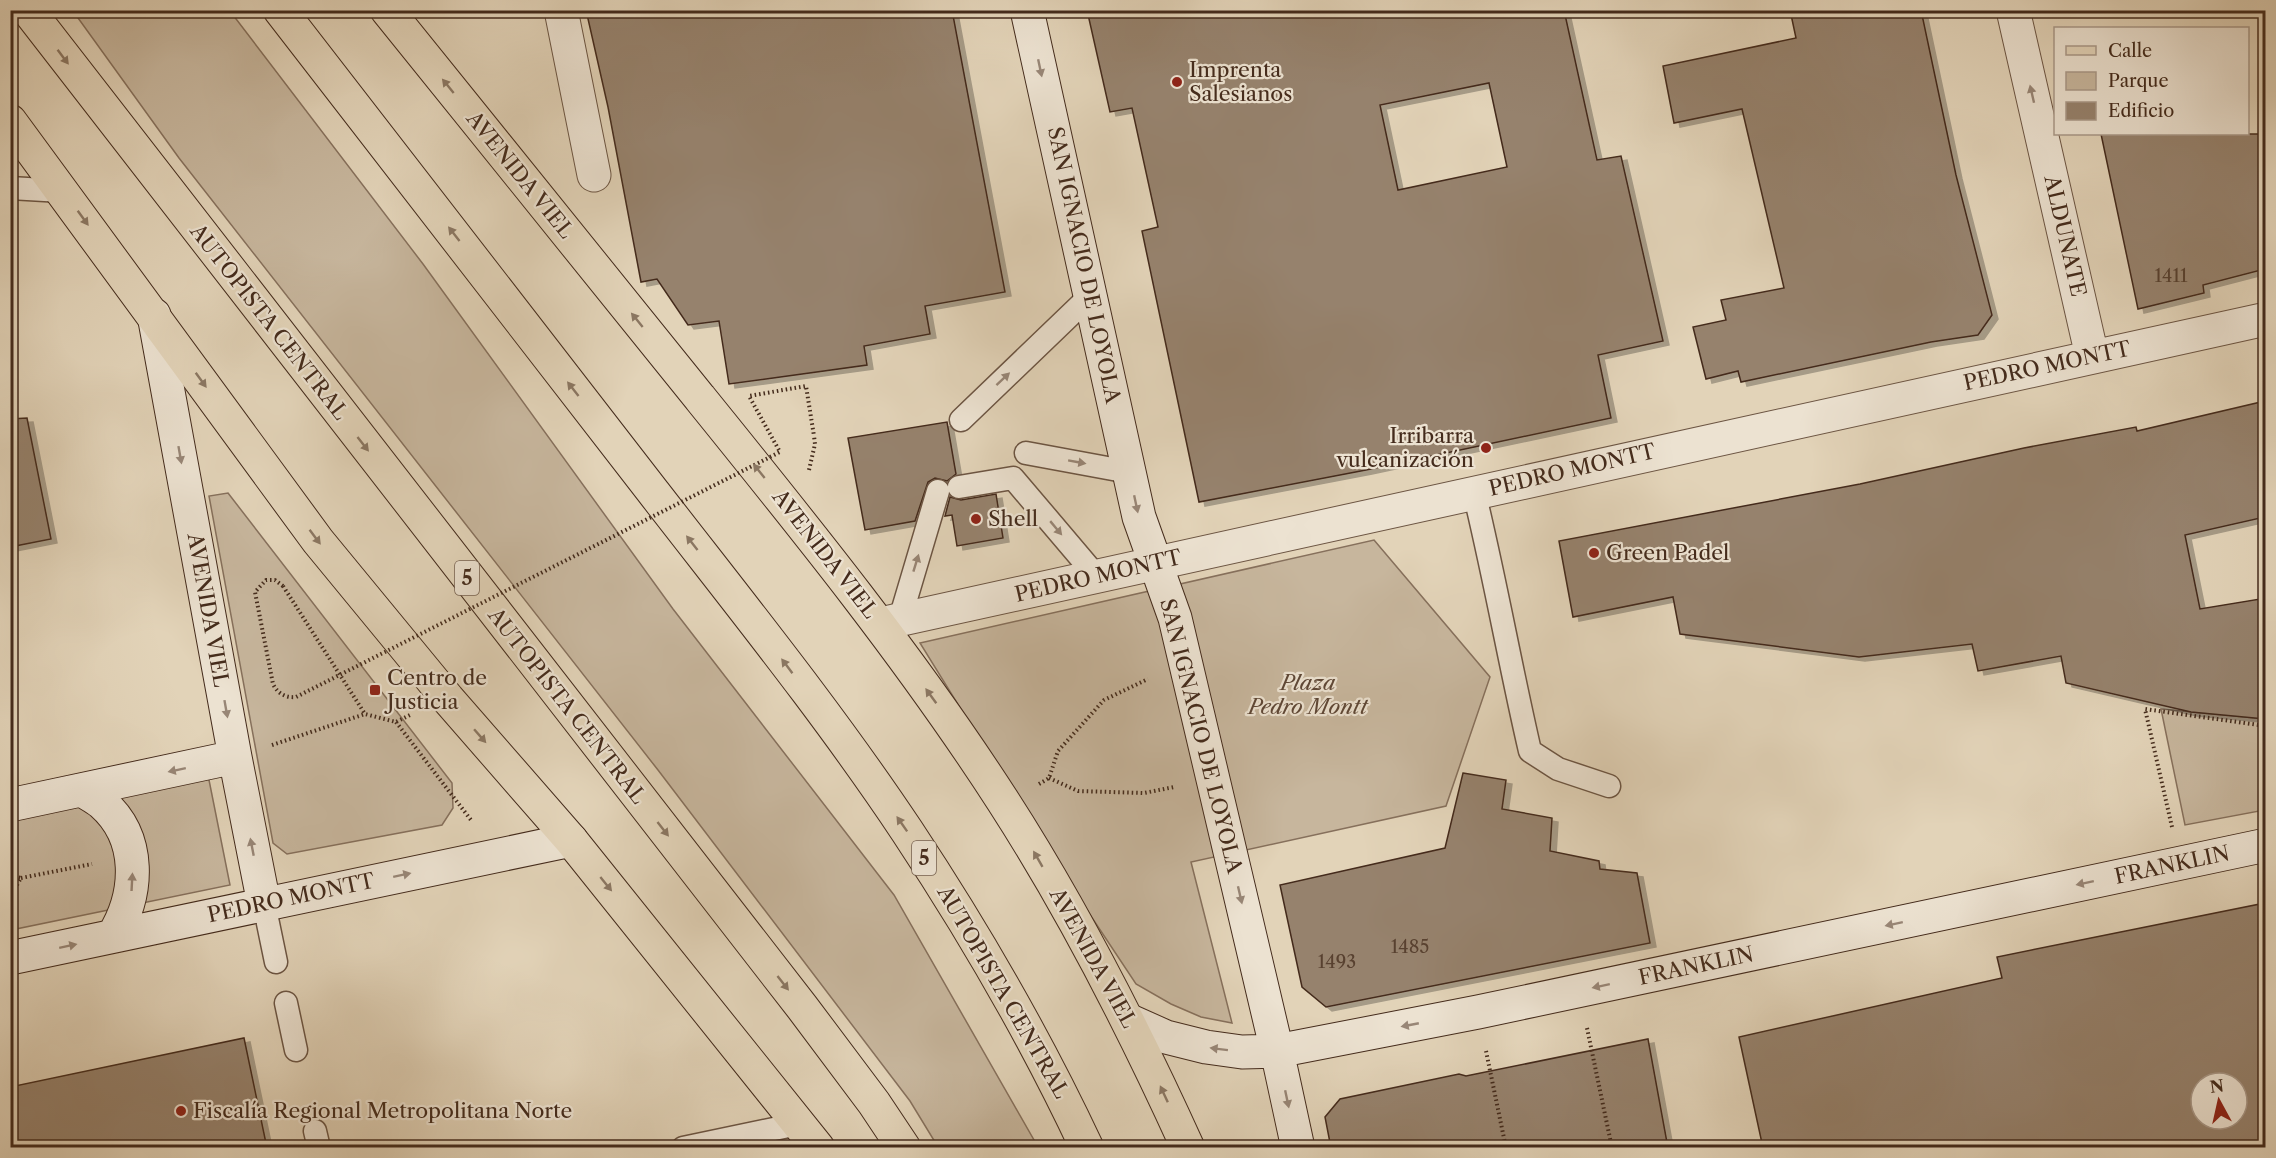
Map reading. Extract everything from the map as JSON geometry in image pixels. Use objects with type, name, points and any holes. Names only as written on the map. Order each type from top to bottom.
[{"type":"main road","name":"AUTOPISTA CENTRAL","points":[[28,10],[802,1007],[874,1103],[904,1148]]},
{"type":"main road","name":"AUTOPISTA CENTRAL","points":[[280,10],[728,589],[844,742],[905,828],[963,917],[1016,1009],[1087,1148]]},
{"type":"main road","name":"AVENIDA VIEL","points":[[387,10],[796,517],[890,621],[958,734],[1005,804],[1087,943],[1128,1020],[1188,1148]]},
{"type":"main road","name":"AVENIDA VIEL","points":[[10,121],[318,541],[434,682],[571,840],[812,1141]]},
{"type":"street","points":[[561,10],[594,175]]},
{"type":"street","name":"SAN IGNACIO DE LOYOLA","points":[[1027,10],[1139,517],[1175,618],[1298,1148]]},
{"type":"street","name":"ALDUNATE","points":[[2013,10],[2092,356]]},
{"type":"street","name":"AVENIDA VIEL","points":[[154,315],[264,904]]},
{"type":"street","name":"PEDRO MONTT","points":[[890,621],[2265,319]]},
{"type":"street","points":[[10,805],[235,757]]},
{"type":"street","points":[[82,790],[102,803],[114,817],[122,830],[131,857],[133,887],[122,921],[113,936]]},
{"type":"street","name":"PEDRO MONTT","points":[[10,958],[571,840]]},
{"type":"street","name":"FRANKLIN","points":[[1128,1020],[1166,1037],[1206,1047],[1242,1052],[1277,1051],[1579,991],[2265,845]]},
{"type":"lane","points":[[10,188],[62,190]]},
{"type":"lane","points":[[961,420],[1090,296]]},
{"type":"lane","points":[[1026,453],[1129,471]]},
{"type":"lane","points":[[890,621],[948,489],[1013,478],[1097,577]]},
{"type":"lane","points":[[1474,492],[1530,752],[1558,770],[1610,786]]},
{"type":"lane","points":[[264,904],[276,962]]},
{"type":"lane","points":[[286,1003],[297,1050]]},
{"type":"lane","points":[[682,1148],[812,1141]]},
{"type":"path","points":[[235,757],[365,714],[283,586],[275,580],[266,580],[255,592],[273,684],[282,695],[296,697],[780,452],[749,396],[807,386],[814,436]]},
{"type":"path","points":[[1005,804],[1049,778],[1059,751],[1104,700],[1185,662]]},
{"type":"path","points":[[2180,863],[2145,710],[2265,726]]},
{"type":"path","points":[[396,722],[498,854]]},
{"type":"path","points":[[1049,778],[1078,791],[1144,793],[1213,778]]},
{"type":"path","points":[[10,874],[21,878],[131,857]]},
{"type":"path","points":[[10,897],[21,878]]},
{"type":"path","points":[[1579,991],[1612,1148]]},
{"type":"path","points":[[1478,1012],[1506,1148]]},
{"type":"green space","points":[[73,11],[230,11],[423,264],[673,609],[894,895],[1038,1147],[938,1147],[910,1101],[658,770],[179,158]]},
{"type":"green space","points":[[228,493],[452,783],[453,808],[442,825],[287,854],[273,843],[209,496]]},
{"type":"green space","name":"Plaza Pedro Montt","points":[[1374,540],[1490,677],[1446,806],[1191,862],[1232,1023],[1201,1017],[1171,1004],[1136,984],[1061,871],[920,643]]},
{"type":"green space","points":[[2161,709],[2265,719],[2265,810],[2185,825]]},
{"type":"green space","points":[[208,775],[230,885],[11,930],[10,816]]},
{"type":"building","points":[[586,10],[952,10],[1005,292],[925,306],[930,334],[864,346],[867,365],[729,384],[719,321],[688,325],[657,279],[641,282],[608,107]]},
{"type":"building","points":[[1087,10],[1564,10],[1597,160],[1621,156],[1663,341],[1598,355],[1611,418],[1366,470],[1199,502],[1142,231],[1158,227],[1132,108],[1110,112]],"holes":[[[1489,83],[1507,167],[1398,190],[1380,105]]]},
{"type":"building","points":[[1790,10],[1921,10],[1956,175],[1992,315],[1978,335],[1931,342],[1741,382],[1738,371],[1706,379],[1693,327],[1726,320],[1721,300],[1784,288],[1742,109],[1674,123],[1663,66],[1796,38]]},
{"type":"building","points":[[2265,134],[2265,269],[2203,285],[2204,293],[2138,309],[2101,135]]},
{"type":"building","points":[[2265,401],[2265,517],[2185,535],[2200,609],[2260,599],[2265,629],[2265,719],[2191,712],[2066,683],[2061,656],[1978,671],[1972,644],[1859,657],[1680,634],[1673,597],[1573,617],[1559,541],[1860,484],[2024,448],[2136,427],[2137,431]]},
{"type":"building","points":[[27,418],[51,539],[10,547],[10,419]]},
{"type":"building","points":[[947,422],[956,474],[947,481],[935,478],[928,482],[915,521],[865,530],[848,438]]},
{"type":"building","name":"Shell","points":[[996,494],[1003,538],[957,546],[952,515],[945,516],[950,497],[961,500]]},
{"type":"building","points":[[1463,773],[1506,780],[1502,809],[1552,818],[1550,851],[1599,861],[1600,869],[1637,873],[1650,943],[1326,1007],[1302,987],[1280,885],[1445,848]]},
{"type":"building","points":[[2265,903],[2265,1148],[1763,1148],[1739,1037],[2002,978],[1997,957]]},
{"type":"building","points":[[244,1038],[267,1148],[10,1148],[10,1087]]},
{"type":"building","points":[[1648,1039],[1668,1148],[1331,1148],[1325,1117],[1340,1099]]},
{"type":"place","name":"Imprenta Salesianos","points":[[1177,82]]},
{"type":"place","name":"Irribarra vulcanización","points":[[1486,448]]},
{"type":"place","name":"Shell","points":[[976,519]]},
{"type":"place","name":"Green Padel","points":[[1594,553]]},
{"type":"place","name":"Centro de Justicia","points":[[375,690]]},
{"type":"place","name":"Fiscalía Regional Metropolitana Norte","points":[[181,1111]]}]
